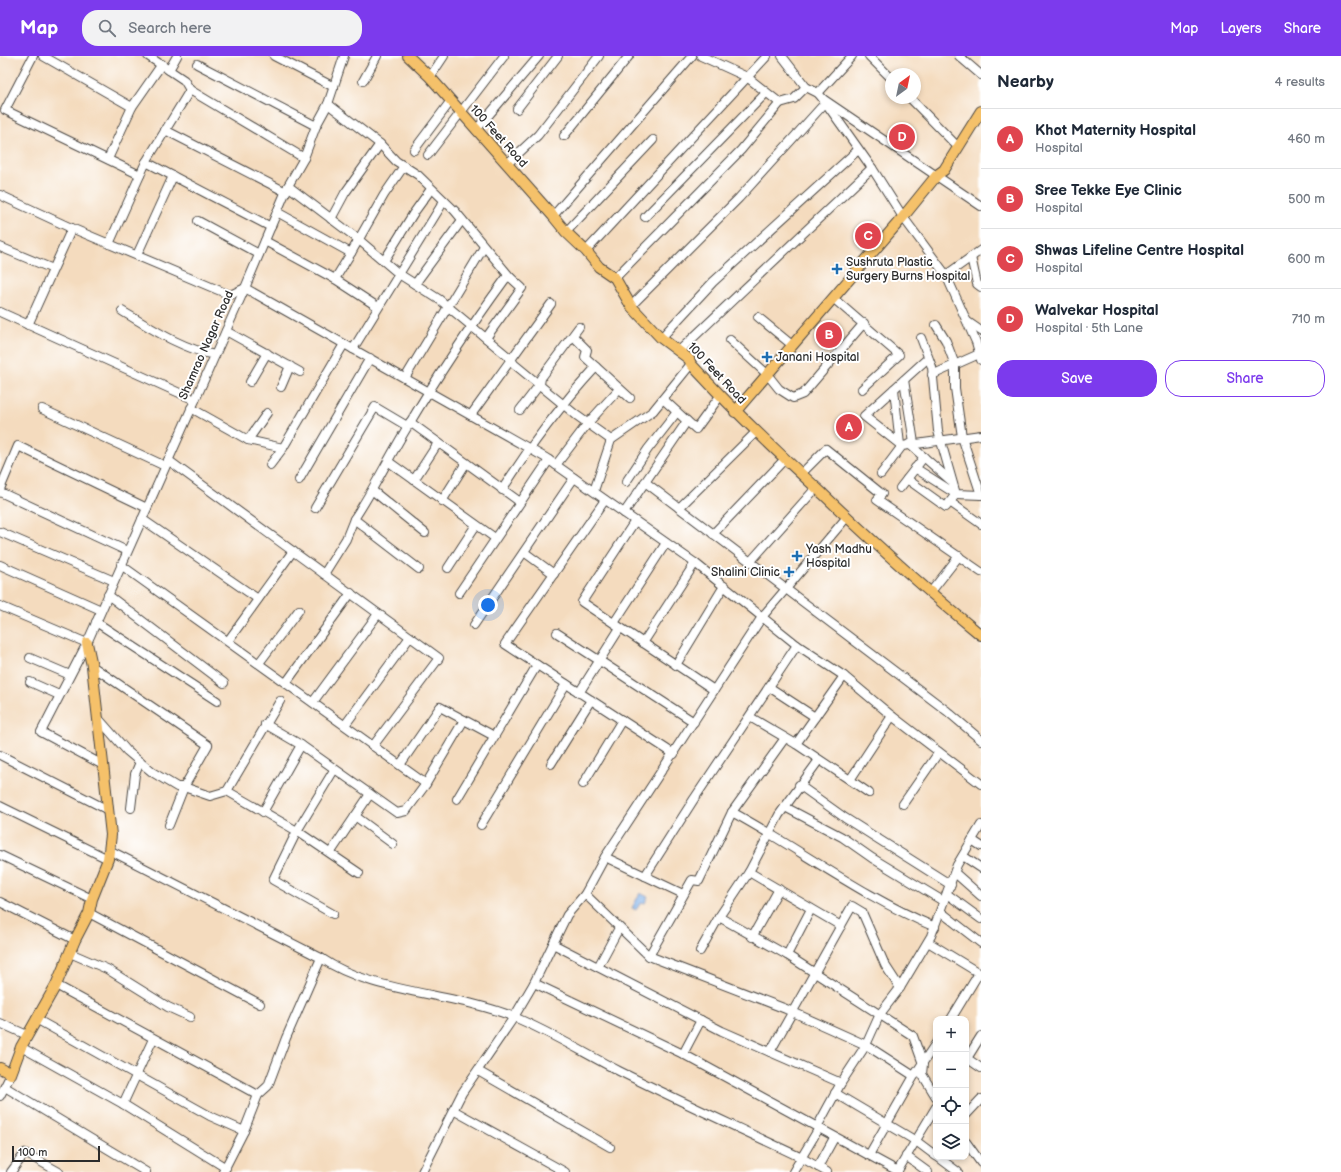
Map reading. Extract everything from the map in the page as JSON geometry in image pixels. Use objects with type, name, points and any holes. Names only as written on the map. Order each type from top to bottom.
[{"type":"main road","name":"100 Feet Road","points":[[409,56],[430,77],[450,102],[554,216],[566,232],[586,251],[600,268],[615,278],[631,306],[661,338],[689,359],[691,364],[734,412],[930,593],[981,635]]},
{"type":"main road","points":[[734,412],[903,217],[936,175],[944,170],[981,111]]},
{"type":"main road","points":[[0,1068],[11,1074],[21,1047],[56,985],[75,940],[89,913],[92,899],[109,854],[111,835],[92,666],[87,643]]},
{"type":"street","points":[[33,56],[5,110],[140,174]]},
{"type":"street","points":[[43,56],[132,107]]},
{"type":"street","points":[[148,56],[184,80],[190,90],[304,158]]},
{"type":"street","points":[[169,70],[177,56]]},
{"type":"street","points":[[274,56],[334,88]]},
{"type":"street","name":"Shamrao Nagar Road","points":[[103,765],[41,732],[87,643],[245,288],[287,189],[304,158],[316,126],[328,104],[344,56]]},
{"type":"street","points":[[363,80],[377,56]]},
{"type":"street","points":[[430,77],[444,56]]},
{"type":"street","points":[[428,155],[504,56]]},
{"type":"street","points":[[476,130],[539,56]]},
{"type":"street","points":[[516,109],[558,56]]},
{"type":"street","points":[[507,164],[538,134],[599,56]]},
{"type":"street","points":[[564,136],[629,56]]},
{"type":"street","points":[[554,216],[692,56]]},
{"type":"street","points":[[701,56],[747,77],[765,94],[780,103]]},
{"type":"street","points":[[586,251],[767,56]]},
{"type":"street","points":[[782,56],[806,87],[981,206]]},
{"type":"street","points":[[631,306],[739,198],[822,98],[852,56]]},
{"type":"street","points":[[869,56],[885,72]]},
{"type":"street","points":[[959,56],[981,75]]},
{"type":"street","points":[[108,159],[132,107],[162,64]]},
{"type":"street","points":[[197,64],[316,126]]},
{"type":"street","points":[[615,278],[741,150],[780,103],[794,99],[806,87]]},
{"type":"street","points":[[110,244],[146,162],[190,90]]},
{"type":"street","points":[[645,217],[765,94]]},
{"type":"street","points":[[822,98],[872,168],[903,217],[946,275],[968,322],[980,357],[954,365],[932,375]]},
{"type":"street","points":[[414,150],[450,102]]},
{"type":"street","points":[[328,104],[380,144],[396,160],[418,176],[462,220],[510,277],[522,288],[486,338]]},
{"type":"street","points":[[916,104],[958,147]]},
{"type":"street","points":[[165,130],[287,189],[331,219],[358,238],[399,274],[448,307],[511,359],[514,364],[611,440]]},
{"type":"street","points":[[566,232],[653,140]]},
{"type":"street","points":[[331,219],[345,193],[380,144]]},
{"type":"street","points":[[661,338],[713,282],[858,150]]},
{"type":"street","points":[[146,162],[271,227]]},
{"type":"street","points":[[335,278],[351,253],[358,238],[404,166]]},
{"type":"street","points":[[679,351],[872,168]]},
{"type":"street","points":[[137,255],[173,176]]},
{"type":"street","points":[[384,261],[413,214],[431,189]]},
{"type":"street","points":[[0,195],[72,228],[230,295],[245,288],[529,448],[594,491],[695,564],[797,645],[844,676],[892,716],[981,784]]},
{"type":"street","points":[[353,349],[444,201]]},
{"type":"street","points":[[277,212],[351,253]]},
{"type":"street","points":[[415,284],[462,220]]},
{"type":"street","points":[[198,222],[259,254]]},
{"type":"street","points":[[28,325],[72,228]]},
{"type":"street","points":[[265,241],[335,278],[378,307]]},
{"type":"street","points":[[0,247],[53,269]]},
{"type":"street","points":[[405,378],[484,247]]},
{"type":"street","points":[[946,275],[981,250]]},
{"type":"street","points":[[971,258],[977,284],[981,287]]},
{"type":"street","points":[[324,574],[346,539],[354,519],[373,491],[409,424],[471,326],[506,278],[510,277]]},
{"type":"street","points":[[833,298],[864,323],[874,334],[899,355],[862,389]]},
{"type":"street","points":[[471,415],[551,304]]},
{"type":"street","points":[[122,311],[163,335],[206,353],[215,355]]},
{"type":"street","points":[[0,312],[195,400]]},
{"type":"street","points":[[758,317],[792,345]]},
{"type":"street","points":[[968,322],[981,331]]},
{"type":"street","points":[[730,340],[767,374],[779,389],[793,398],[803,394],[864,323]]},
{"type":"street","points":[[915,468],[956,494],[981,495],[962,437],[955,388],[954,365],[946,342],[936,325]]},
{"type":"street","points":[[520,410],[540,384],[541,378],[579,327]]},
{"type":"street","points":[[226,331],[300,372]]},
{"type":"street","points":[[573,336],[587,350],[585,358],[630,398]]},
{"type":"street","points":[[921,338],[932,375],[938,432],[956,494]]},
{"type":"street","points":[[270,465],[283,448],[344,344]]},
{"type":"street","points":[[250,382],[267,353]]},
{"type":"street","points":[[299,480],[370,358]]},
{"type":"street","points":[[928,358],[864,416],[924,456],[951,480]]},
{"type":"street","points":[[594,491],[611,440],[653,412],[691,364]]},
{"type":"street","points":[[281,388],[290,366]]},
{"type":"street","points":[[502,490],[529,448],[563,403],[596,367]]},
{"type":"street","points":[[881,474],[906,444],[904,380]]},
{"type":"street","points":[[459,593],[520,502],[552,462],[619,389]]},
{"type":"street","points":[[894,389],[906,444]]},
{"type":"street","points":[[663,399],[696,429],[720,396]]},
{"type":"street","points":[[315,508],[375,407],[409,424],[520,502]]},
{"type":"street","points":[[191,408],[248,440],[283,448]]},
{"type":"street","points":[[42,409],[167,463],[293,551],[439,658],[374,746]]},
{"type":"street","points":[[626,482],[648,449],[677,412]]},
{"type":"street","points":[[248,440],[267,413]]},
{"type":"street","points":[[624,513],[686,421]]},
{"type":"street","points":[[679,508],[756,432]]},
{"type":"street","points":[[906,444],[981,435]]},
{"type":"street","points":[[414,480],[438,443]]},
{"type":"street","points":[[0,489],[18,446],[147,508]]},
{"type":"street","points":[[801,474],[826,449],[882,494],[877,500],[981,572]]},
{"type":"street","points":[[900,488],[924,456]]},
{"type":"street","points":[[713,534],[785,459]]},
{"type":"street","points":[[389,462],[495,538]]},
{"type":"street","points":[[442,501],[466,463]]},
{"type":"street","points":[[474,625],[574,478]]},
{"type":"street","points":[[907,479],[946,507],[956,494]]},
{"type":"street","points":[[645,482],[947,711],[981,740]]},
{"type":"street","points":[[751,562],[816,488]]},
{"type":"street","points":[[373,491],[425,533]]},
{"type":"street","points":[[0,492],[127,551]]},
{"type":"street","points":[[606,500],[505,644],[674,754]]},
{"type":"street","points":[[950,502],[981,524]]},
{"type":"street","points":[[422,1172],[462,1093],[514,1017],[534,983],[567,915],[585,894],[605,857],[674,754],[762,617],[847,517]]},
{"type":"street","points":[[142,519],[258,599]]},
{"type":"street","points":[[354,519],[419,569]]},
{"type":"street","points":[[635,521],[582,602],[714,690]]},
{"type":"street","points":[[448,568],[476,525]]},
{"type":"street","points":[[0,532],[114,581]]},
{"type":"street","points":[[579,693],[599,661],[617,625],[666,543]]},
{"type":"street","points":[[228,641],[293,551]]},
{"type":"street","points":[[524,552],[554,574]]},
{"type":"street","points":[[930,593],[959,556]]},
{"type":"street","points":[[643,643],[695,564]]},
{"type":"street","points":[[0,565],[101,610]]},
{"type":"street","points":[[121,565],[426,784]]},
{"type":"street","points":[[676,665],[724,586]]},
{"type":"street","points":[[286,683],[350,593]]},
{"type":"street","points":[[108,595],[224,683]]},
{"type":"street","points":[[0,606],[79,642],[87,643]]},
{"type":"street","points":[[258,663],[299,610]]},
{"type":"street","points":[[313,702],[378,614]]},
{"type":"street","points":[[96,622],[217,701]]},
{"type":"street","points":[[557,633],[694,722]]},
{"type":"street","points":[[345,725],[410,637]]},
{"type":"street","points":[[645,876],[694,799],[797,645]]},
{"type":"street","points":[[30,658],[70,675]]},
{"type":"street","points":[[457,799],[537,665]]},
{"type":"street","points":[[92,666],[208,745],[184,787],[169,824]]},
{"type":"street","points":[[796,744],[844,676]]},
{"type":"street","points":[[30,682],[59,695]]},
{"type":"street","points":[[481,825],[566,684]]},
{"type":"street","points":[[769,687],[815,717]]},
{"type":"street","points":[[551,764],[591,700]]},
{"type":"street","points":[[98,718],[127,751],[152,772],[177,787],[184,787],[210,796],[227,791],[265,724],[280,701]]},
{"type":"street","points":[[400,765],[440,708],[494,736]]},
{"type":"street","points":[[850,780],[892,716]]},
{"type":"street","points":[[750,717],[796,744],[869,793]]},
{"type":"street","points":[[265,724],[301,745],[334,770],[397,813],[406,811],[426,784],[464,720]]},
{"type":"street","points":[[583,784],[622,720]]},
{"type":"street","points":[[649,956],[692,880],[699,881],[732,812],[785,738]]},
{"type":"street","points":[[263,812],[301,745]]},
{"type":"street","points":[[904,804],[939,752]]},
{"type":"street","points":[[0,754],[108,810]]},
{"type":"street","points":[[700,951],[718,917],[749,872],[769,832],[799,786],[819,760]]},
{"type":"street","points":[[131,808],[135,774],[140,762]]},
{"type":"street","points":[[333,914],[273,880],[297,831],[334,770]]},
{"type":"street","points":[[799,786],[950,885]]},
{"type":"street","points":[[227,791],[331,852],[359,873]]},
{"type":"street","points":[[331,852],[370,794]]},
{"type":"street","points":[[0,806],[109,854],[321,958],[333,966],[365,980],[475,1004],[514,1017],[619,1071],[802,1158],[827,1172]]},
{"type":"street","points":[[785,807],[842,837],[872,858],[981,919]]},
{"type":"street","points":[[732,812],[769,832],[908,916],[935,927]]},
{"type":"street","points":[[355,816],[393,844]]},
{"type":"street","points":[[793,1172],[802,1158],[841,1083],[866,1045],[880,1014],[900,988],[928,942],[955,873],[981,825]]},
{"type":"street","points":[[972,840],[981,846]]},
{"type":"street","points":[[0,855],[92,899]]},
{"type":"street","points":[[963,856],[981,868]]},
{"type":"street","points":[[605,857],[683,894]]},
{"type":"street","points":[[749,872],[841,926]]},
{"type":"street","points":[[955,873],[981,896]]},
{"type":"street","points":[[752,937],[779,889]]},
{"type":"street","points":[[585,894],[649,956],[792,1012],[866,1045],[914,1076]]},
{"type":"street","points":[[0,902],[75,940]]},
{"type":"street","points":[[770,1052],[852,906],[862,912],[885,965],[900,988]]},
{"type":"street","points":[[787,955],[811,909]]},
{"type":"street","points":[[941,912],[981,943]]},
{"type":"street","points":[[89,913],[260,1004]]},
{"type":"street","points":[[718,917],[787,955],[913,1036],[923,1064],[922,1074],[933,1091]]},
{"type":"street","points":[[598,967],[619,928]]},
{"type":"street","points":[[928,942],[979,973],[953,1016]]},
{"type":"street","points":[[552,944],[701,1020],[841,1083]]},
{"type":"street","points":[[70,953],[107,969],[168,1006],[190,1017]]},
{"type":"street","points":[[21,1047],[123,1104],[225,1170],[244,1131],[258,1095],[268,1086],[286,1038],[321,958]]},
{"type":"street","points":[[534,983],[683,1054],[834,1138],[897,1171],[933,1112]]},
{"type":"street","points":[[56,985],[258,1095]]},
{"type":"street","points":[[36,1019],[210,1116],[244,1131]]},
{"type":"street","points":[[683,1054],[701,1020]]},
{"type":"street","points":[[0,1022],[27,1035]]},
{"type":"street","points":[[969,1057],[981,1036]]},
{"type":"street","points":[[123,1104],[153,1039]]},
{"type":"street","points":[[869,1155],[914,1076],[933,1048]]},
{"type":"street","points":[[969,1061],[981,1068]]},
{"type":"street","points":[[478,1071],[610,1147]]},
{"type":"street","points":[[0,1096],[6,1087],[11,1074]]},
{"type":"street","points":[[6,1087],[146,1172]]},
{"type":"street","points":[[836,1093],[916,1141],[933,1153]]},
{"type":"street","points":[[969,1112],[981,1099]]},
{"type":"street","points":[[453,1110],[565,1172]]},
{"type":"street","points":[[818,1167],[834,1138]]},
{"type":"street","points":[[969,1146],[981,1162]]},
{"type":"street","points":[[11,1172],[25,1153],[59,1172]]},
{"type":"street","points":[[906,1156],[928,1172]]},
{"type":"street","points":[[942,1160],[958,1172]]},
{"type":"water","points":[[640,893],[648,897],[645,903],[640,904],[636,910],[632,908]]},
{"type":"place","name":"Walvekar Hospital","points":[[902,137]]},
{"type":"place","name":"Shwas Lifeline Centre Hospital","points":[[868,236]]},
{"type":"place","name":"Sushruta Plastic Surgery Burns Hospital","points":[[837,269]]},
{"type":"place","name":"Sree Tekke Eye Clinic","points":[[829,335]]},
{"type":"place","name":"Janani Hospital","points":[[767,357]]},
{"type":"place","name":"Khot Maternity Hospital","points":[[849,427]]},
{"type":"place","name":"Yash Madhu Hospital","points":[[797,556]]},
{"type":"place","name":"Shalini Clinic","points":[[789,572]]}]
